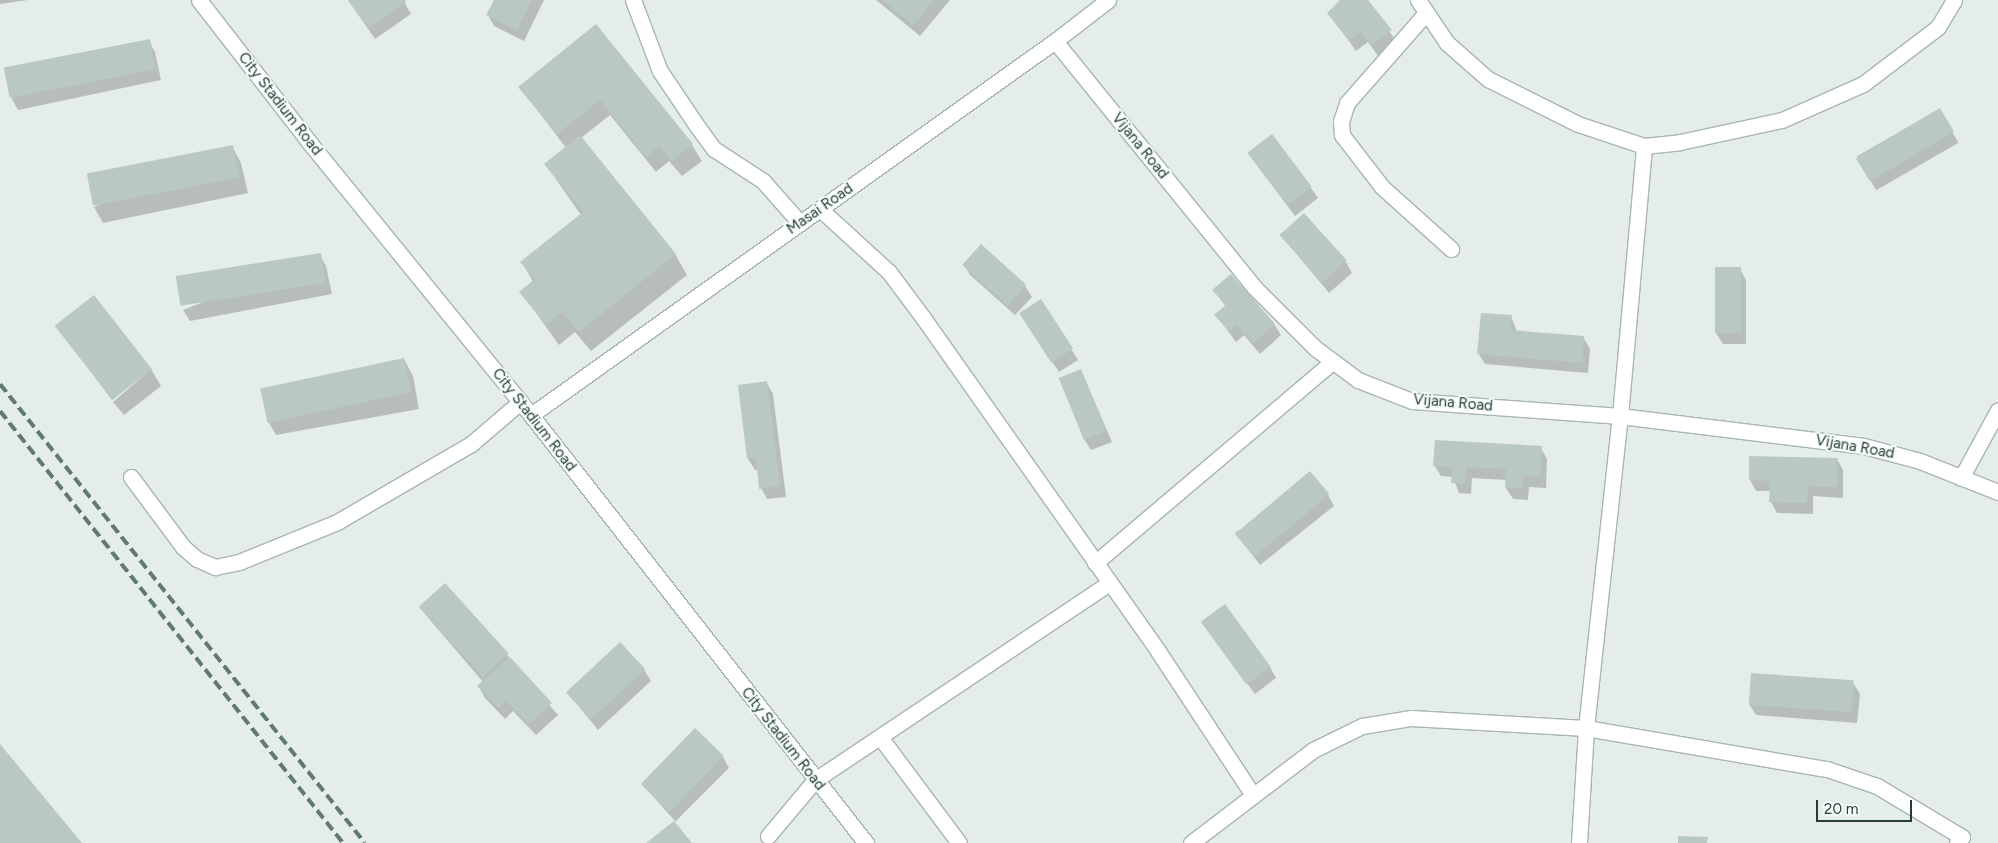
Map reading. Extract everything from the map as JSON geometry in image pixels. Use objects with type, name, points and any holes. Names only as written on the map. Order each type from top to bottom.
[{"type":"street","name":"City Stadium Road","points":[[199,0],[308,142],[520,402],[866,843]]},
{"type":"street","points":[[633,0],[660,71],[714,149],[763,181],[800,223]]},
{"type":"street","name":"Masai Road","points":[[531,416],[1055,41],[1108,0]]},
{"type":"street","points":[[1418,0],[1447,43],[1488,79],[1578,124],[1644,146],[1680,142],[1782,120],[1864,84],[1938,27],[1954,0]]},
{"type":"street","points":[[1426,14],[1347,103],[1341,121],[1342,135],[1382,187],[1451,249]]},
{"type":"street","name":"Vijana Road","points":[[1055,41],[1254,287],[1333,361],[1358,380],[1412,401],[1620,416],[1864,446],[1920,461],[1998,492]]},
{"type":"street","points":[[1579,843],[1586,728],[1620,416],[1644,146]]},
{"type":"street","points":[[820,209],[889,272],[1109,583],[1254,795]]},
{"type":"street","points":[[1095,563],[1333,361]]},
{"type":"street","points":[[131,477],[183,547],[197,559],[215,567],[239,562],[336,522],[471,444],[520,402]]},
{"type":"street","points":[[1961,478],[1998,410]]},
{"type":"street","points":[[768,836],[816,780],[1109,583]]},
{"type":"street","points":[[1191,843],[1313,750],[1362,726],[1411,718],[1586,728],[1827,769],[1877,786],[1962,837],[1957,843]]},
{"type":"street","points":[[880,737],[959,843]]},
{"type":"building","points":[[348,0],[405,0],[406,2],[368,28]]},
{"type":"building","points":[[494,0],[532,0],[517,30],[486,15]]},
{"type":"building","points":[[882,0],[934,0],[913,25]]},
{"type":"building","points":[[1340,0],[1368,0],[1392,30],[1371,46],[1360,32],[1349,41],[1327,13]]},
{"type":"building","points":[[596,24],[693,144],[672,161],[659,146],[646,157],[600,100],[557,134],[518,87]]},
{"type":"building","points":[[150,39],[156,69],[10,98],[4,67]]},
{"type":"building","points":[[1940,108],[1954,131],[1870,182],[1856,158]]},
{"type":"building","points":[[1272,134],[1312,187],[1287,205],[1247,153]]},
{"type":"building","points":[[580,135],[676,254],[579,332],[562,312],[546,325],[519,292],[535,279],[520,262],[583,212],[544,164]]},
{"type":"building","points":[[233,145],[239,177],[93,206],[87,173]]},
{"type":"building","points":[[1304,213],[1347,261],[1322,283],[1279,235]]},
{"type":"building","points":[[981,244],[1026,285],[1008,306],[962,265]]},
{"type":"building","points":[[321,253],[326,283],[181,306],[176,276]]},
{"type":"building","points":[[1715,267],[1741,267],[1741,333],[1715,333]]},
{"type":"building","points":[[1231,274],[1275,324],[1253,343],[1237,325],[1229,331],[1214,315],[1226,305],[1212,290]]},
{"type":"building","points":[[94,295],[152,369],[112,400],[55,326]]},
{"type":"building","points":[[1041,299],[1073,348],[1051,363],[1019,313]]},
{"type":"building","points":[[1481,313],[1512,315],[1510,330],[1584,336],[1582,363],[1477,354]]},
{"type":"building","points":[[404,358],[411,392],[267,423],[260,389]]},
{"type":"building","points":[[1081,369],[1106,431],[1084,440],[1059,378]]},
{"type":"building","points":[[767,381],[780,486],[759,489],[756,458],[747,459],[738,385]]},
{"type":"building","points":[[1435,440],[1542,446],[1540,477],[1523,476],[1523,489],[1505,488],[1506,469],[1466,467],[1465,484],[1451,483],[1452,467],[1433,466]]},
{"type":"building","points":[[1749,456],[1838,458],[1837,487],[1808,486],[1807,503],[1769,502],[1770,481],[1749,480]]},
{"type":"building","points":[[1310,471],[1329,494],[1254,557],[1235,534]]},
{"type":"building","points":[[445,583],[509,654],[483,677],[419,606]]},
{"type":"building","points":[[1225,604],[1271,667],[1247,685],[1201,622]]},
{"type":"building","points":[[620,642],[645,669],[591,720],[566,692]]},
{"type":"building","points":[[510,657],[552,703],[529,724],[506,701],[498,708],[477,686]]},
{"type":"building","points":[[1751,673],[1854,680],[1852,712],[1749,705]]},
{"type":"building","points":[[695,728],[724,756],[670,812],[641,784]]},
{"type":"building","points":[[0,744],[82,843],[0,843]]},
{"type":"building","points":[[674,821],[692,843],[646,843]]},
{"type":"building","points":[[1678,836],[1708,837],[1707,843],[1678,843]]},
{"type":"railway","points":[[0,384],[365,843]]},
{"type":"railway","points":[[0,411],[343,843]]}]
